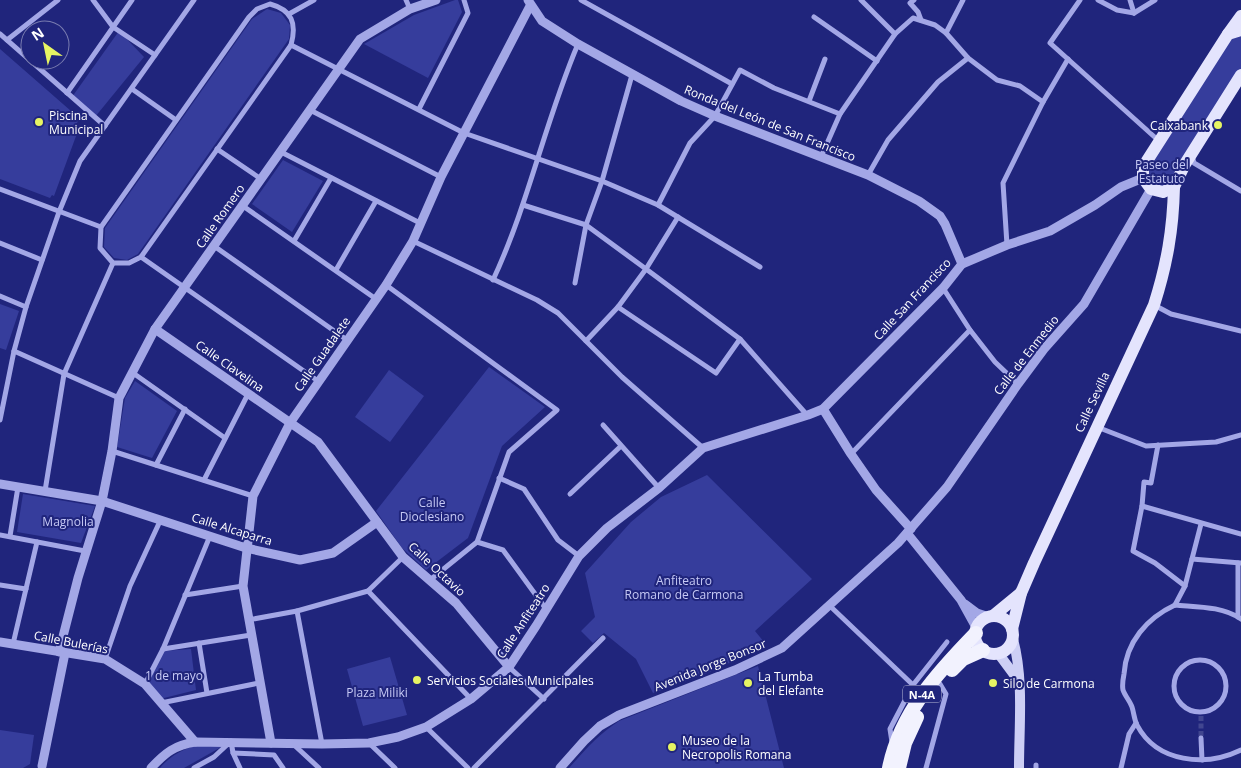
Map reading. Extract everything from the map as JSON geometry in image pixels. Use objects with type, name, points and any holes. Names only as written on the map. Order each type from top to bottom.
[{"type":"highway","name":"N-4A","points":[[889,768],[896,740],[918,699],[976,631]]},
{"type":"highway","name":"N-4A","points":[[899,768],[906,743],[925,703],[963,659],[983,650]]},
{"type":"main road","points":[[1241,16],[1143,167],[1143,178],[1163,190],[1192,157],[1241,75]]},
{"type":"main road","points":[[1228,34],[1241,30]]},
{"type":"main road","name":"Calle Sevilla","points":[[1012,634],[1021,593],[1154,305],[1164,271],[1173,219],[1163,190]]},
{"type":"main road","points":[[1012,634],[1007,648],[998,653],[983,650],[977,642],[976,631],[984,620],[991,617],[1021,593]]},
{"type":"main road","points":[[991,617],[1005,620],[1012,634],[1018,658],[1019,768]]},
{"type":"main road","points":[[998,653],[1019,682]]},
{"type":"street","points":[[7,40],[58,0]]},
{"type":"street","points":[[93,0],[113,27],[155,55]]},
{"type":"street","points":[[67,93],[132,0]]},
{"type":"street","points":[[0,420],[6,384],[26,307],[59,212],[80,160],[194,0]]},
{"type":"street","points":[[289,14],[314,0]]},
{"type":"street","points":[[406,0],[410,9]]},
{"type":"street","name":"Calle Romero","points":[[41,767],[62,652],[85,551],[102,501],[112,452],[119,398],[155,329],[360,39],[410,9],[436,0]]},
{"type":"street","points":[[419,109],[468,13],[464,0]]},
{"type":"street","points":[[581,0],[732,84]]},
{"type":"street","points":[[861,0],[895,34]]},
{"type":"street","points":[[914,0],[910,3],[918,12],[921,20]]},
{"type":"street","points":[[946,33],[963,0]]},
{"type":"street","points":[[1080,0],[1050,43],[1160,141]]},
{"type":"street","points":[[1098,0],[1117,10],[1134,13],[1155,0]]},
{"type":"street","points":[[1130,0],[1134,13]]},
{"type":"street","points":[[269,2],[289,14],[295,30],[291,45],[141,257],[129,263],[112,262],[100,248],[101,227],[249,17],[257,9],[269,2]]},
{"type":"street","name":"Ronda del León de San Francisco","points":[[529,3],[542,21],[578,44],[680,101],[868,175],[920,201],[940,216],[962,264]]},
{"type":"street","name":"Calle Guadalete","points":[[271,743],[243,586],[253,496],[290,423],[376,299],[413,241],[441,177],[529,3]]},
{"type":"street","points":[[814,17],[877,61]]},
{"type":"street","points":[[821,157],[840,114],[895,34],[913,18],[935,25],[946,33],[968,58],[997,80],[1020,86],[1043,102]]},
{"type":"street","points":[[0,34],[105,126]]},
{"type":"street","points":[[493,280],[509,246],[524,205],[563,79],[578,44]]},
{"type":"street","points":[[291,45],[464,133],[602,181],[658,205],[760,267]]},
{"type":"street","points":[[868,175],[888,140],[938,82],[968,58]]},
{"type":"street","points":[[808,101],[825,59]]},
{"type":"street","points":[[1007,245],[1003,183],[1043,102],[1068,59]]},
{"type":"street","points":[[658,205],[690,143],[715,116],[740,70],[774,88],[840,114]]},
{"type":"street","points":[[576,283],[586,225],[602,181],[632,75]]},
{"type":"street","points":[[132,88],[176,120]]},
{"type":"street","points":[[310,110],[441,177]]},
{"type":"street","points":[[217,148],[261,179]]},
{"type":"street","points":[[281,152],[420,224]]},
{"type":"street","points":[[1192,157],[1194,163],[1241,192]]},
{"type":"street","points":[[294,241],[331,178]]},
{"type":"street","name":"Calle San Francisco","points":[[823,409],[943,288],[962,264],[1007,245],[1050,231],[1095,205],[1121,187],[1143,178]]},
{"type":"street","points":[[0,189],[101,227]]},
{"type":"street","name":"Calle de Enmedio","points":[[909,531],[947,488],[1018,384],[1044,349],[1084,304],[1163,190]]},
{"type":"street","points":[[336,270],[376,201]]},
{"type":"street","points":[[524,205],[586,225],[740,338],[808,415]]},
{"type":"street","points":[[243,206],[376,299]]},
{"type":"street","points":[[586,341],[618,307],[646,269],[678,217]]},
{"type":"street","points":[[413,241],[537,300],[558,313],[622,377],[703,448]]},
{"type":"street","points":[[0,243],[42,260]]},
{"type":"street","points":[[214,246],[347,340]]},
{"type":"street","points":[[141,257],[318,381]]},
{"type":"street","points":[[45,491],[64,374],[112,262]]},
{"type":"street","points":[[386,284],[557,410],[509,452],[477,542],[430,580]]},
{"type":"street","points":[[943,288],[970,330],[995,362],[1018,384]]},
{"type":"street","points":[[0,296],[26,307]]},
{"type":"street","points":[[1154,305],[1171,314],[1241,331]]},
{"type":"street","points":[[618,307],[716,373],[740,338]]},
{"type":"street","name":"Calle Clavelina","points":[[155,329],[290,423]]},
{"type":"street","points":[[851,454],[970,330]]},
{"type":"street","points":[[14,351],[119,398]]},
{"type":"street","points":[[132,373],[225,438]]},
{"type":"street","points":[[0,383],[6,384]]},
{"type":"street","points":[[204,480],[248,394]]},
{"type":"street","points":[[156,465],[185,409]]},
{"type":"street","points":[[823,409],[876,490],[961,600],[976,631]]},
{"type":"street","name":"Calle Anfiteatro","points":[[151,768],[180,744],[231,741],[322,744],[369,743],[398,737],[426,727],[471,699],[510,667],[579,556],[607,528],[659,488],[703,448],[823,409]]},
{"type":"street","name":"Calle Octavio","points":[[290,423],[318,442],[403,557],[456,603],[510,667]]},
{"type":"street","points":[[603,425],[659,488]]},
{"type":"street","points":[[1097,427],[1146,446],[1216,442],[1241,435]]},
{"type":"street","points":[[1158,445],[1151,483],[1144,482],[1142,506],[1133,551],[1155,563],[1185,586]]},
{"type":"street","points":[[570,494],[621,446]]},
{"type":"street","points":[[112,452],[253,496]]},
{"type":"street","points":[[499,478],[524,489],[558,540],[579,556]]},
{"type":"street","name":"Calle Alcaparra","points":[[0,484],[102,501],[246,548],[300,560],[333,553],[377,522]]},
{"type":"street","points":[[10,536],[18,487]]},
{"type":"street","points":[[1142,506],[1241,534]]},
{"type":"street","points":[[105,659],[130,586],[161,519]]},
{"type":"street","points":[[1201,524],[1185,586],[1175,605],[1159,614],[1144,626],[1138,634],[1128,652],[1124,668],[1123,687],[1131,704],[1136,723],[1146,737],[1159,748],[1174,756],[1201,761],[1224,757],[1241,750]]},
{"type":"street","name":"Avenida Jorge Bonsor","points":[[560,768],[600,726],[619,714],[735,670],[782,648],[830,606],[909,531]]},
{"type":"street","points":[[0,534],[85,551]]},
{"type":"street","points":[[145,684],[162,649],[210,535]]},
{"type":"street","points":[[13,644],[37,542]]},
{"type":"street","points":[[477,542],[503,550],[546,610]]},
{"type":"street","points":[[248,620],[297,610],[368,591],[403,557]]},
{"type":"street","points":[[1175,605],[1219,610],[1239,618],[1240,563],[1192,559]]},
{"type":"street","points":[[0,585],[26,589]]},
{"type":"street","points":[[185,596],[243,586]]},
{"type":"street","points":[[368,591],[471,699]]},
{"type":"street","points":[[961,600],[977,613],[991,617]]},
{"type":"street","points":[[830,606],[913,685]]},
{"type":"street","points":[[297,610],[322,744]]},
{"type":"street","points":[[162,649],[251,635]]},
{"type":"street","points":[[474,768],[603,638]]},
{"type":"street","name":"Calle Bulerías","points":[[0,642],[105,659],[145,684],[195,742]]},
{"type":"street","points":[[899,768],[893,752],[890,729],[913,685],[947,642]]},
{"type":"street","points":[[199,643],[207,693]]},
{"type":"street","points":[[1200,660],[1211,662],[1220,669],[1224,676],[1226,687],[1224,698],[1219,705],[1201,714],[1192,712],[1182,706],[1175,696],[1174,687],[1175,677],[1182,667],[1190,662],[1200,660]]},
{"type":"street","points":[[510,667],[544,699]]},
{"type":"street","points":[[161,703],[259,683]]},
{"type":"street","points":[[926,768],[946,694],[940,684]]},
{"type":"street","points":[[1121,768],[1129,734],[1136,723]]},
{"type":"street","points":[[426,727],[468,768]]},
{"type":"street","points":[[1200,768],[1201,738]]},
{"type":"street","points":[[231,741],[233,753],[240,768]]},
{"type":"street","points":[[194,768],[214,757],[231,741]]},
{"type":"street","points":[[292,743],[318,768]]},
{"type":"street","points":[[369,743],[395,768]]},
{"type":"street","points":[[233,753],[274,755],[283,768]]},
{"type":"green space","points":[[458,0],[462,12],[428,78],[364,44],[414,15]]},
{"type":"green space","points":[[267,9],[281,13],[290,25],[289,39],[138,254],[127,260],[114,258],[104,247],[105,228],[252,19]]},
{"type":"green space","points":[[119,31],[144,57],[95,117],[72,97]]},
{"type":"green space","name":"Paseo del Estatuto","points":[[1241,34],[1241,70],[1171,185],[1164,188],[1150,182],[1148,168],[1230,37]]},
{"type":"green space","name":"Piscina Municipal","points":[[0,49],[20,66],[20,70],[24,70],[79,118],[76,126],[79,128],[54,196],[52,195],[50,198],[0,179]]},
{"type":"green space","points":[[283,160],[323,181],[292,232],[252,204]]},
{"type":"green space","points":[[0,304],[19,311],[6,350],[0,348]]},
{"type":"green space","name":"Calle Dioclesiano","points":[[489,367],[545,407],[502,446],[468,538],[426,570],[402,548],[376,511]]},
{"type":"green space","points":[[389,370],[424,396],[390,442],[355,417]]},
{"type":"green space","points":[[135,381],[177,411],[152,458],[117,447],[125,398]]},
{"type":"green space","name":"Anfiteatro Romano de Carmona","points":[[707,475],[812,579],[755,631],[764,642],[738,659],[653,693],[636,659],[604,633],[593,643],[581,631],[595,617],[585,573],[631,522],[661,497]]},
{"type":"green space","name":"Magnolia","points":[[23,494],[95,506],[81,543],[17,532]]},
{"type":"green space","name":"1 de mayo","points":[[191,649],[196,690],[160,699],[146,686],[163,651]]},
{"type":"green space","name":"Plaza Miliki","points":[[390,657],[407,715],[363,726],[347,669]]},
{"type":"green space","points":[[758,666],[784,768],[569,768],[599,737],[619,721]]},
{"type":"green space","points":[[0,730],[34,735],[30,764],[23,768],[0,768]]},
{"type":"green space","points":[[197,745],[223,746],[184,768],[160,768],[176,754]]},
{"type":"tunnel","points":[[1201,716],[1201,738]]},
{"type":"place","name":"Piscina Municipal","points":[[39,122]]},
{"type":"place","name":"Caixabank","points":[[1218,125]]},
{"type":"place","name":"Servicios Sociales Municipales","points":[[417,680]]},
{"type":"place","name":"La Tumba del Elefante","points":[[748,683]]},
{"type":"place","name":"Silo de Carmona","points":[[993,683]]},
{"type":"place","name":"Museo de la Necropolis Romana","points":[[672,747]]}]
